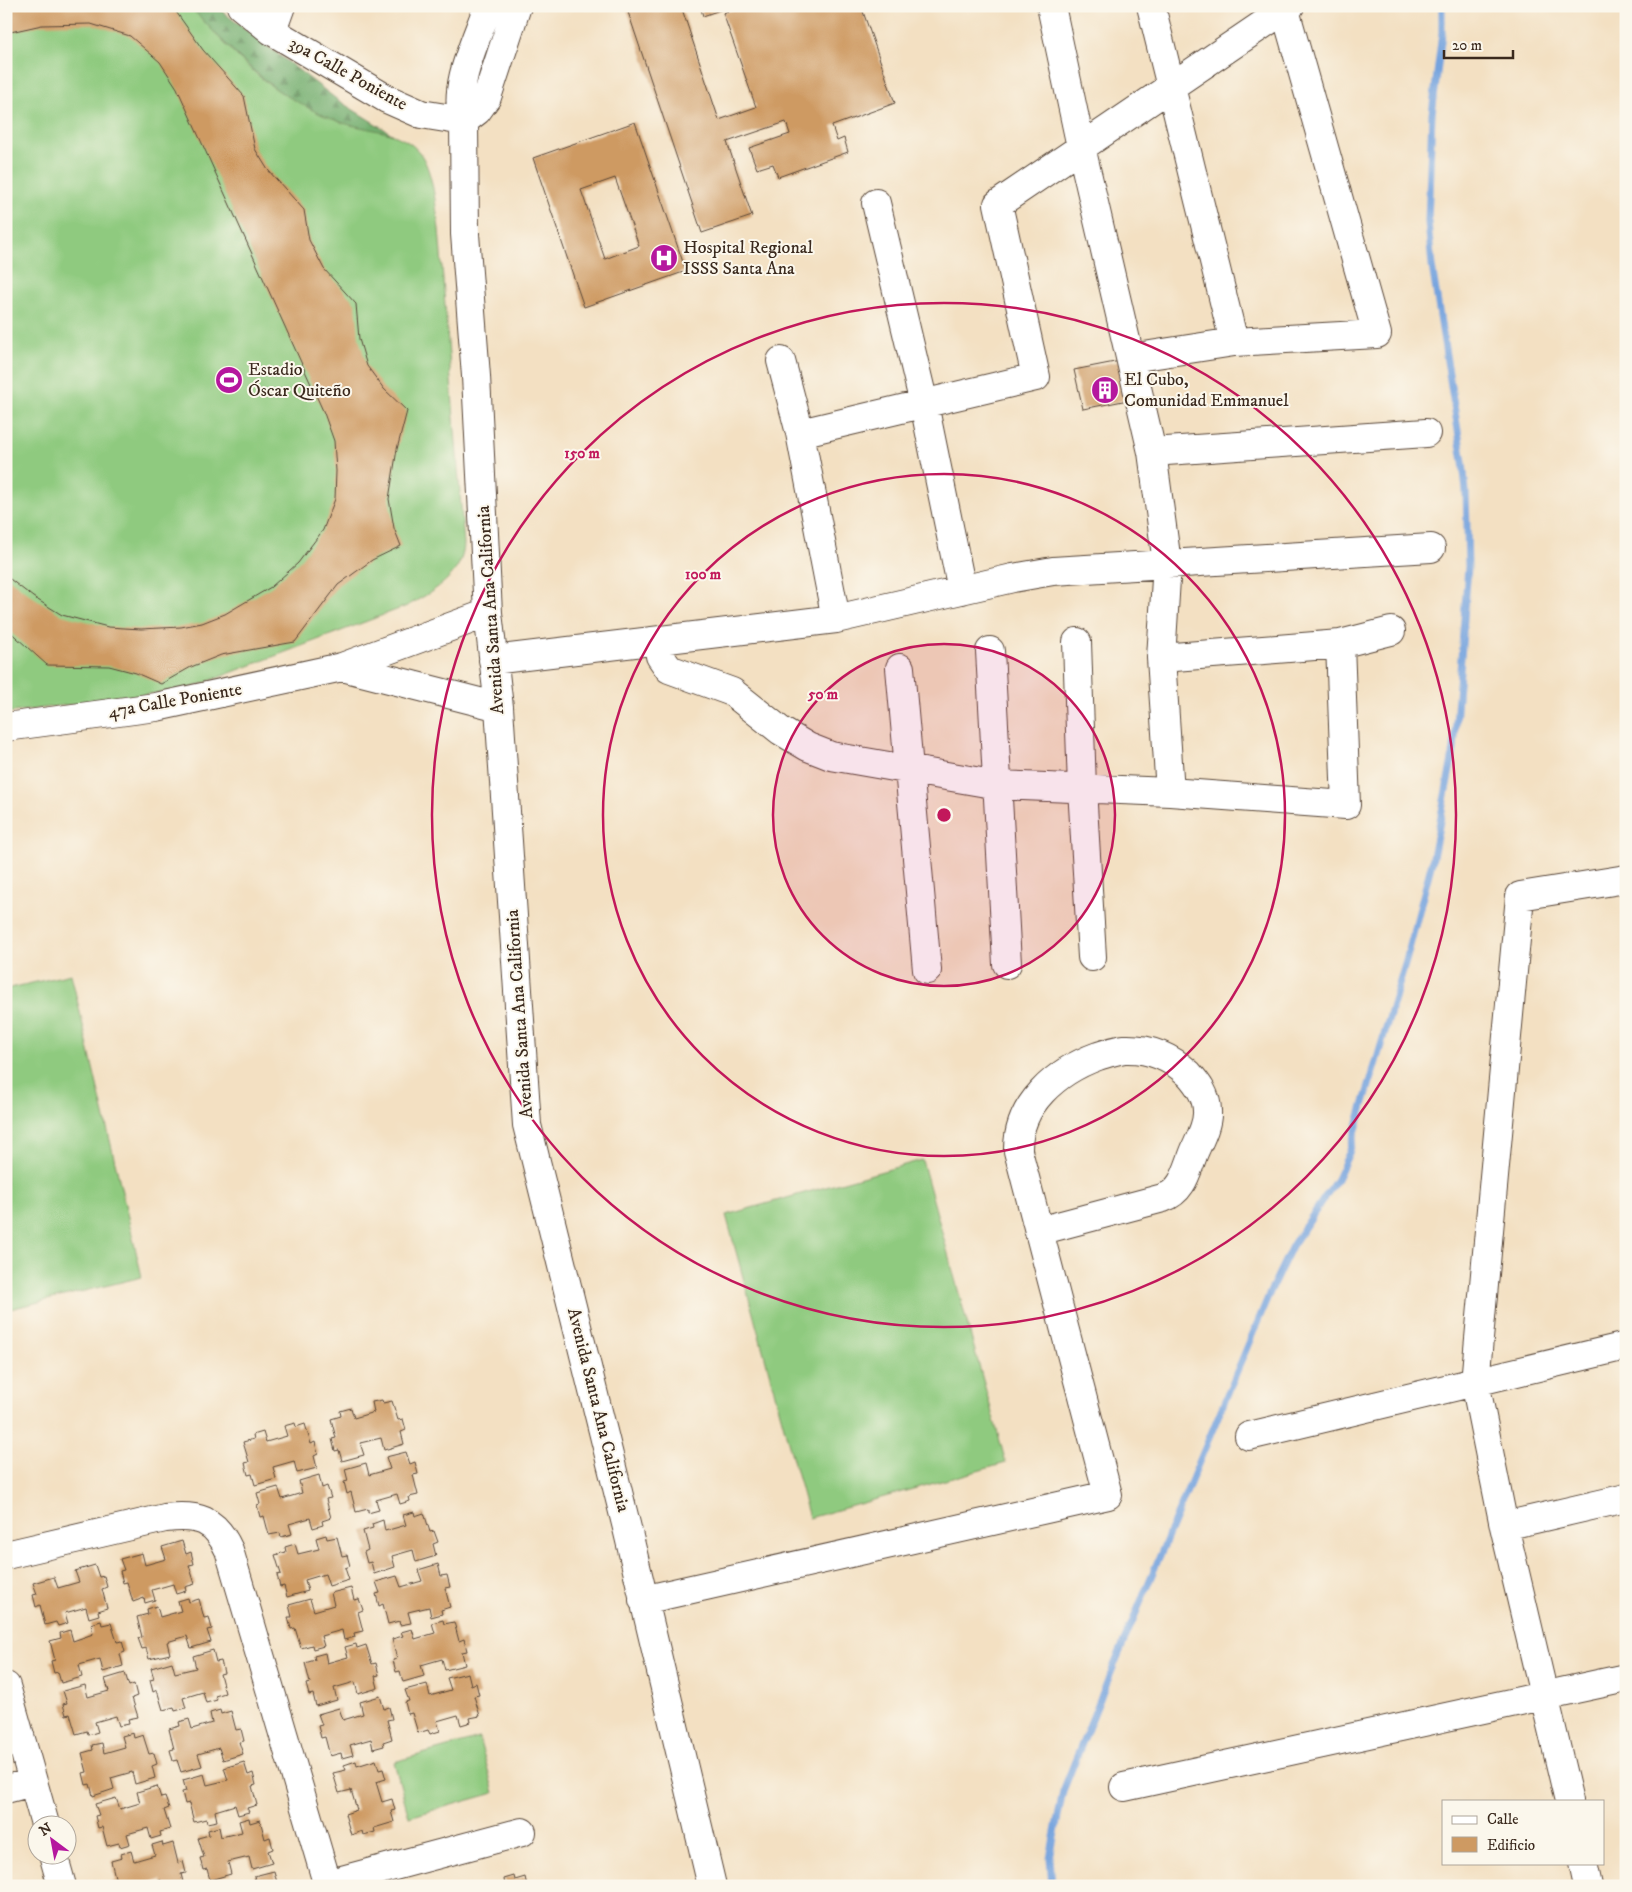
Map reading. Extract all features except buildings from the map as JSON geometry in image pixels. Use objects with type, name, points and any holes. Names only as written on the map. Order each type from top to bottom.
[{"type":"street","name":"39a Calle Poniente","points":[[241,6],[276,19],[359,84],[410,110],[464,122]]},
{"type":"street","name":"Avenida Santa Ana California","points":[[488,6],[460,88],[460,110],[464,122],[465,234],[476,376],[488,613],[499,707],[527,1125],[626,1524],[712,1886]]},
{"type":"street","points":[[464,122],[477,111],[487,96],[517,6]]},
{"type":"street","points":[[1051,6],[1081,147],[1152,452],[1167,563],[1161,658],[1170,792]]},
{"type":"street","points":[[1151,6],[1234,342]]},
{"type":"street","points":[[800,433],[1036,377],[998,204],[1288,8],[1377,334],[1234,342],[1131,358]]},
{"type":"street","points":[[876,202],[924,404],[962,590]]},
{"type":"street","points":[[781,361],[800,433],[836,619]]},
{"type":"street","points":[[1152,452],[1426,433]]},
{"type":"street","points":[[493,660],[836,619],[1053,571],[1431,548]]},
{"type":"street","name":"47a Calle Poniente","points":[[6,727],[156,706],[342,667],[488,613]]},
{"type":"street","points":[[1161,658],[1340,644],[1392,631]]},
{"type":"street","points":[[658,641],[660,656],[669,669],[732,692],[762,718],[808,747],[831,756],[998,785],[1170,792],[1346,805],[1340,644]]},
{"type":"street","points":[[1077,642],[1082,788],[1092,957]]},
{"type":"street","points":[[990,651],[1007,964]]},
{"type":"street","name":"47a Calle Poniente","points":[[342,667],[499,707]]},
{"type":"street","points":[[900,668],[928,970]]},
{"type":"street","points":[[1569,1800],[1504,1526],[1475,1382],[1520,896],[1626,879]]},
{"type":"street","points":[[643,1600],[1108,1495],[1018,1151],[1020,1127],[1032,1103],[1048,1085],[1086,1060],[1124,1049],[1164,1056],[1176,1062],[1198,1084],[1208,1110],[1201,1136],[1180,1187],[1172,1195],[1163,1198],[1039,1231]]},
{"type":"street","points":[[1249,1436],[1626,1346]]},
{"type":"street","points":[[1504,1526],[1626,1498]]},
{"type":"street","points":[[6,1555],[165,1518],[184,1516],[212,1524],[222,1534],[230,1550],[327,1885],[522,1832]]},
{"type":"street","points":[[1124,1787],[1626,1678]]},
{"type":"street","points":[[6,1686],[42,1814]]},
{"type":"street","points":[[6,1789],[33,1782]]},
{"type":"street","points":[[56,1864],[62,1886]]},
{"type":"street","points":[[1583,1864],[1588,1886]]},
{"type":"green space","name":"Estadio Óscar Quiteño","points":[[6,6],[189,6],[247,66],[287,96],[345,124],[380,131],[402,138],[419,152],[424,159],[431,178],[439,229],[464,544],[458,565],[452,574],[436,589],[407,606],[188,689],[6,713]]},
{"type":"green space","points":[[189,6],[215,6],[339,101],[397,137],[337,121],[294,101],[256,73]]},
{"type":"green space","points":[[71,974],[142,1277],[6,1310],[6,989]]},
{"type":"green space","points":[[922,1160],[1006,1463],[809,1518],[726,1215]]},
{"type":"green space","points":[[479,1738],[494,1793],[409,1817],[394,1762]]},
{"type":"waterway","points":[[1052,1886],[1050,1858],[1063,1791],[1100,1699],[1271,1290],[1292,1246],[1337,1179],[1349,1153],[1406,961],[1432,862],[1454,749],[1468,567],[1466,491],[1463,462],[1432,266],[1428,222],[1432,114],[1442,33],[1442,6]]},
{"type":"place","name":"Hospital Regional ISSS Santa Ana","points":[[664,258]]},
{"type":"place","name":"Estadio Óscar Quiteño","points":[[229,380]]},
{"type":"place","name":"El Cubo, Comunidad Emmanuel","points":[[1105,390]]}]
